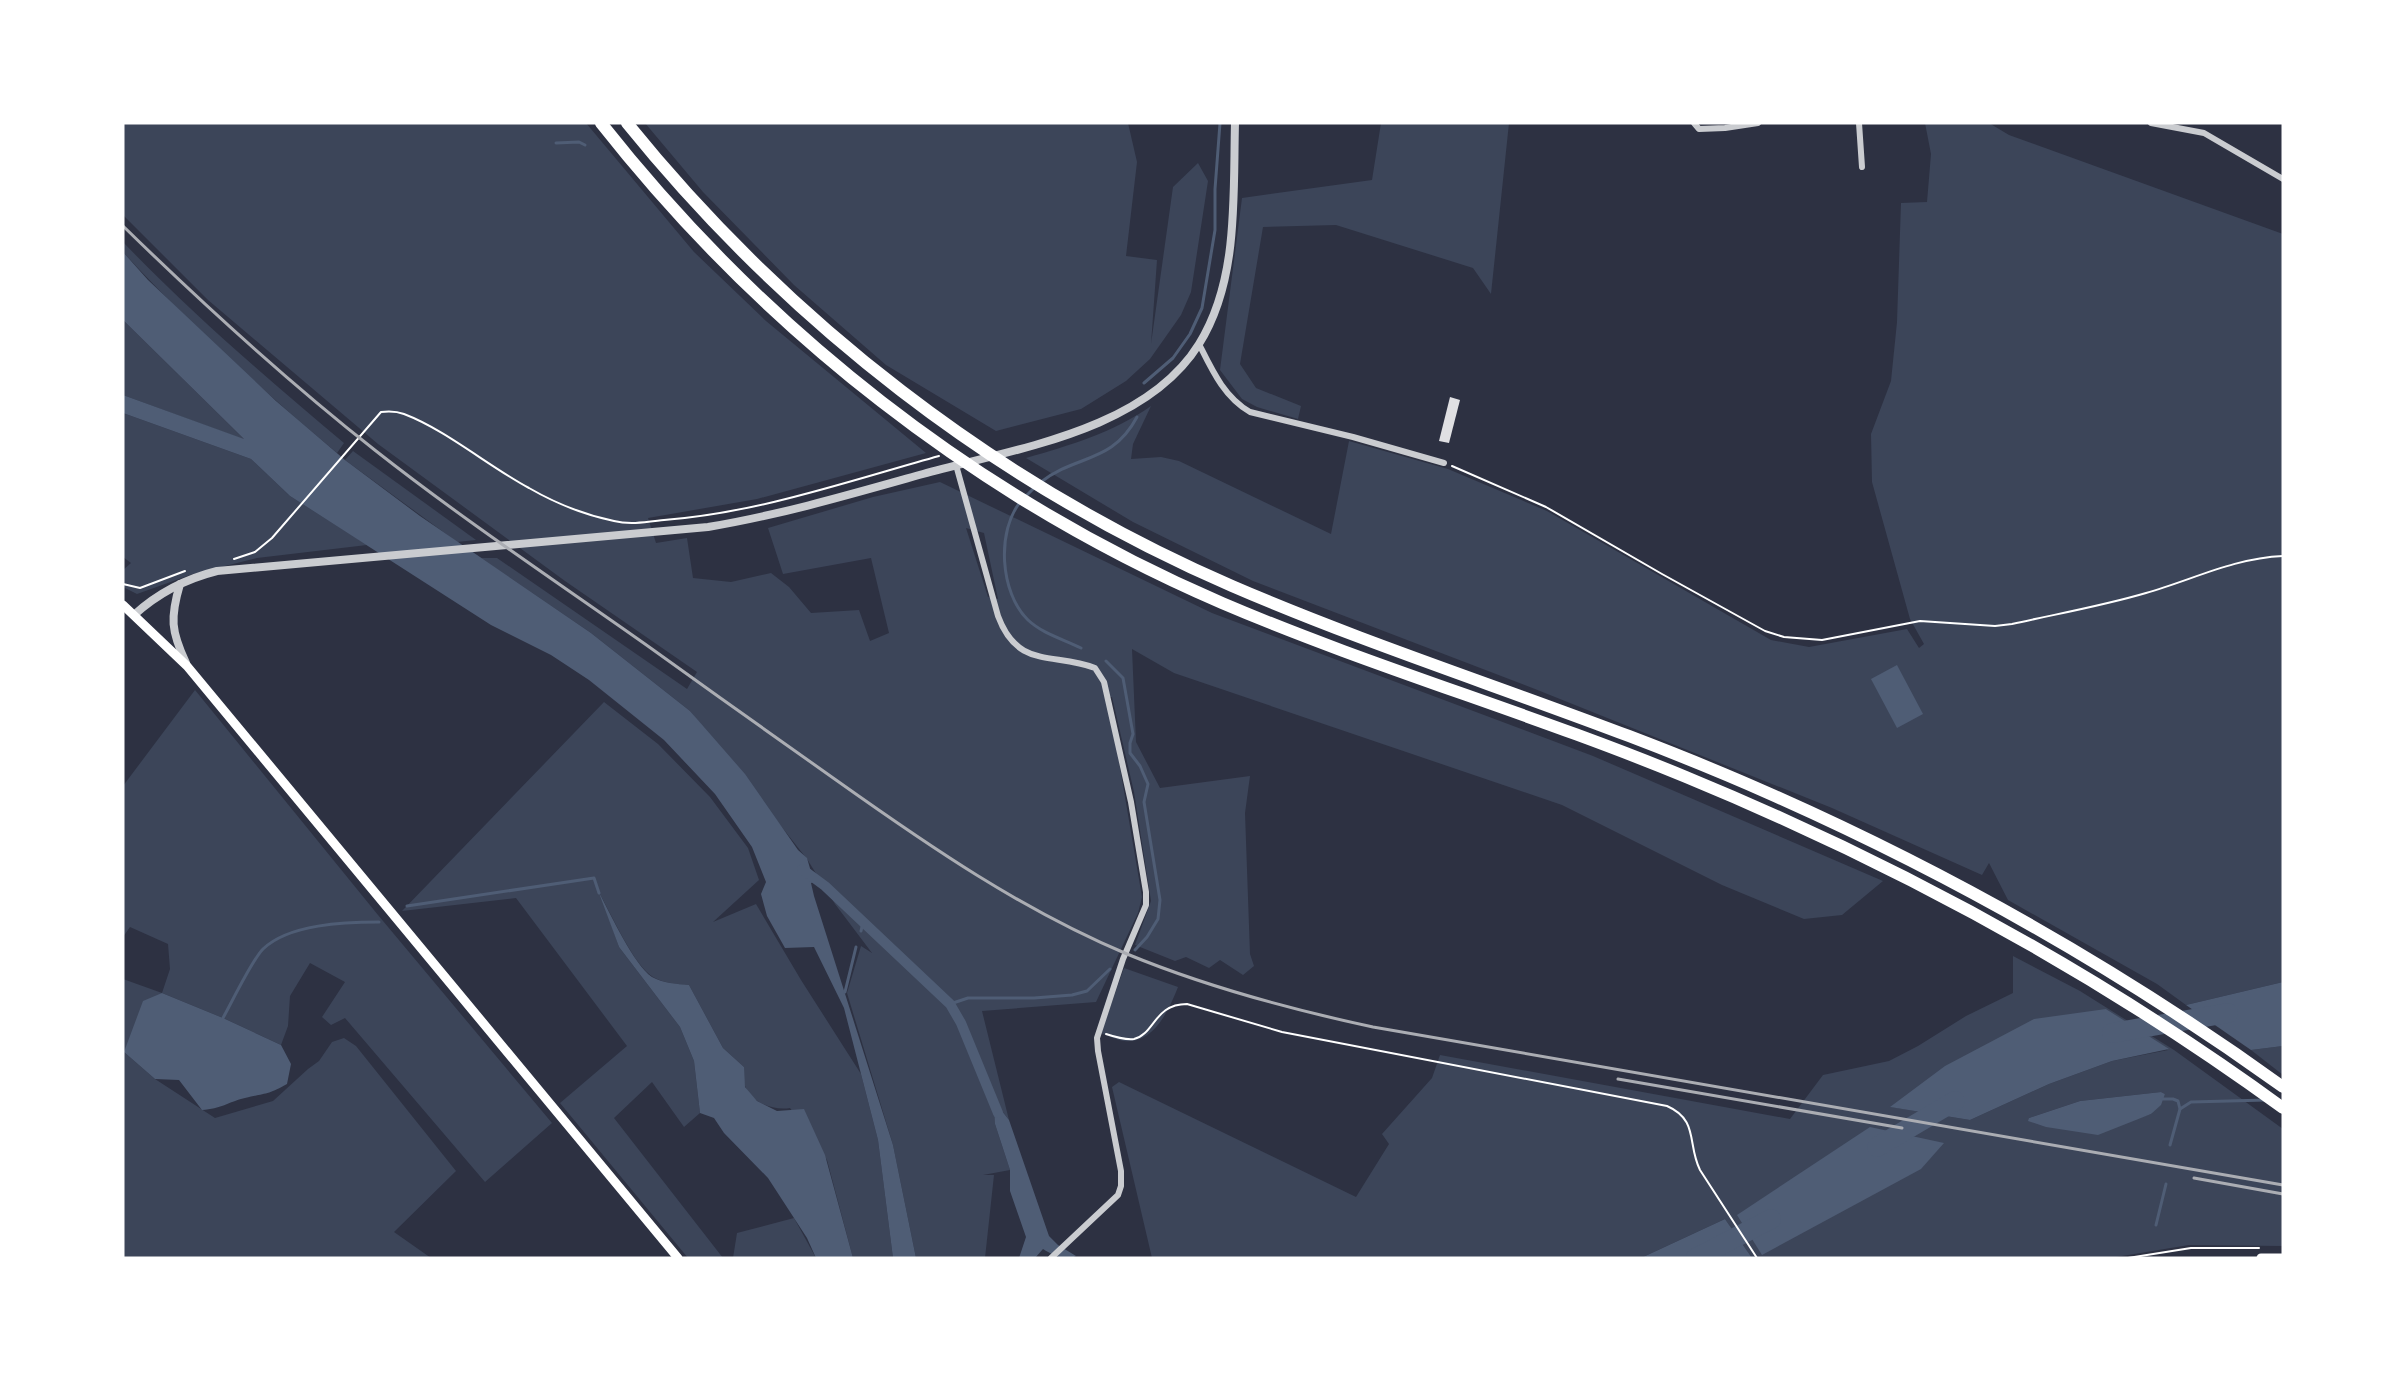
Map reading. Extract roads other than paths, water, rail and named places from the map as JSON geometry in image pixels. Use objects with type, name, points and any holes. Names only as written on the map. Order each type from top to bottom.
[{"type":"highway","points":[[601,123],[657,191],[729,267],[810,343],[904,419],[998,484],[1097,543],[1225,604],[1686,777],[1844,847],[1956,904],[2056,960],[2192,1044],[2283,1108]]},
{"type":"highway","points":[[627,123],[704,213],[787,295],[867,364],[1009,467],[1107,525],[1231,585],[1368,640],[1552,706],[1682,757],[1852,831],[1922,866],[2058,941],[2190,1023],[2283,1087]]},
{"type":"main road","points":[[123,605],[187,666],[678,1258]]},
{"type":"main road","points":[[2260,1253],[2283,1258]]},
{"type":"street","points":[[134,615],[153,599],[180,584],[217,571],[659,533],[729,524],[1052,439],[1111,416],[1145,397],[1182,365],[1199,344],[1218,304],[1227,266],[1233,197],[1235,123]]},
{"type":"street","points":[[1694,123],[1699,129],[1758,123]]},
{"type":"street","points":[[1859,123],[1862,167]]},
{"type":"street","points":[[2151,123],[2196,130],[2214,137],[2283,179]]},
{"type":"street","points":[[1199,344],[1225,392],[1250,412],[1353,437],[1444,463]]},
{"type":"street","points":[[956,465],[998,616],[1007,633],[1019,648],[1030,654],[1095,668],[1107,690],[1131,802],[1147,900],[1123,959],[1098,1031],[1098,1051],[1121,1186],[1113,1201],[1052,1258]]},
{"type":"street","points":[[180,584],[174,604],[172,624],[187,666]]},
{"type":"waterway","points":[[1144,383],[1173,358],[1190,334],[1202,308],[1215,230],[1215,189],[1220,123]]},
{"type":"waterway","points":[[556,143],[579,142],[585,145]]},
{"type":"waterway","points":[[1041,482],[1054,473],[1093,457],[1117,443],[1137,417]]},
{"type":"waterway","points":[[1026,496],[1036,486]]},
{"type":"waterway","points":[[1021,501],[1013,514],[1005,545],[1007,578],[1012,594],[1019,608],[1034,625],[1081,648]]},
{"type":"waterway","points":[[1106,661],[1123,678],[1133,734],[1130,753],[1140,766],[1148,784],[1144,802],[1160,900],[1158,919],[1147,937],[1135,950]]},
{"type":"waterway","points":[[802,869],[825,886],[950,1004],[961,1023],[998,1113]]},
{"type":"waterway","points":[[407,906],[594,878],[599,893]]},
{"type":"waterway","points":[[223,1018],[253,962],[263,949],[274,941],[287,934],[318,926],[379,922]]},
{"type":"waterway","points":[[861,931],[863,922]]},
{"type":"waterway","points":[[845,992],[856,947]]},
{"type":"waterway","points":[[950,1004],[968,998],[1034,998],[1072,995],[1087,991],[1110,969]]},
{"type":"waterway","points":[[2112,1033],[2228,1013]]},
{"type":"waterway","points":[[2163,1099],[2178,1101],[2180,1109],[2170,1145]]},
{"type":"waterway","points":[[2180,1109],[2191,1102],[2266,1100]]},
{"type":"waterway","points":[[1877,1147],[1955,1101]]},
{"type":"waterway","points":[[2156,1225],[2166,1184]]},
{"type":"waterway","points":[[1696,1258],[1771,1219]]},
{"type":"railway","points":[[123,226],[278,370],[376,451],[444,502],[871,805],[1013,897],[1088,937],[1187,977],[1310,1013],[1373,1027],[2283,1185]]},
{"type":"railway","points":[[1618,1079],[1902,1128]]},
{"type":"railway","points":[[2194,1178],[2283,1194]]}]
